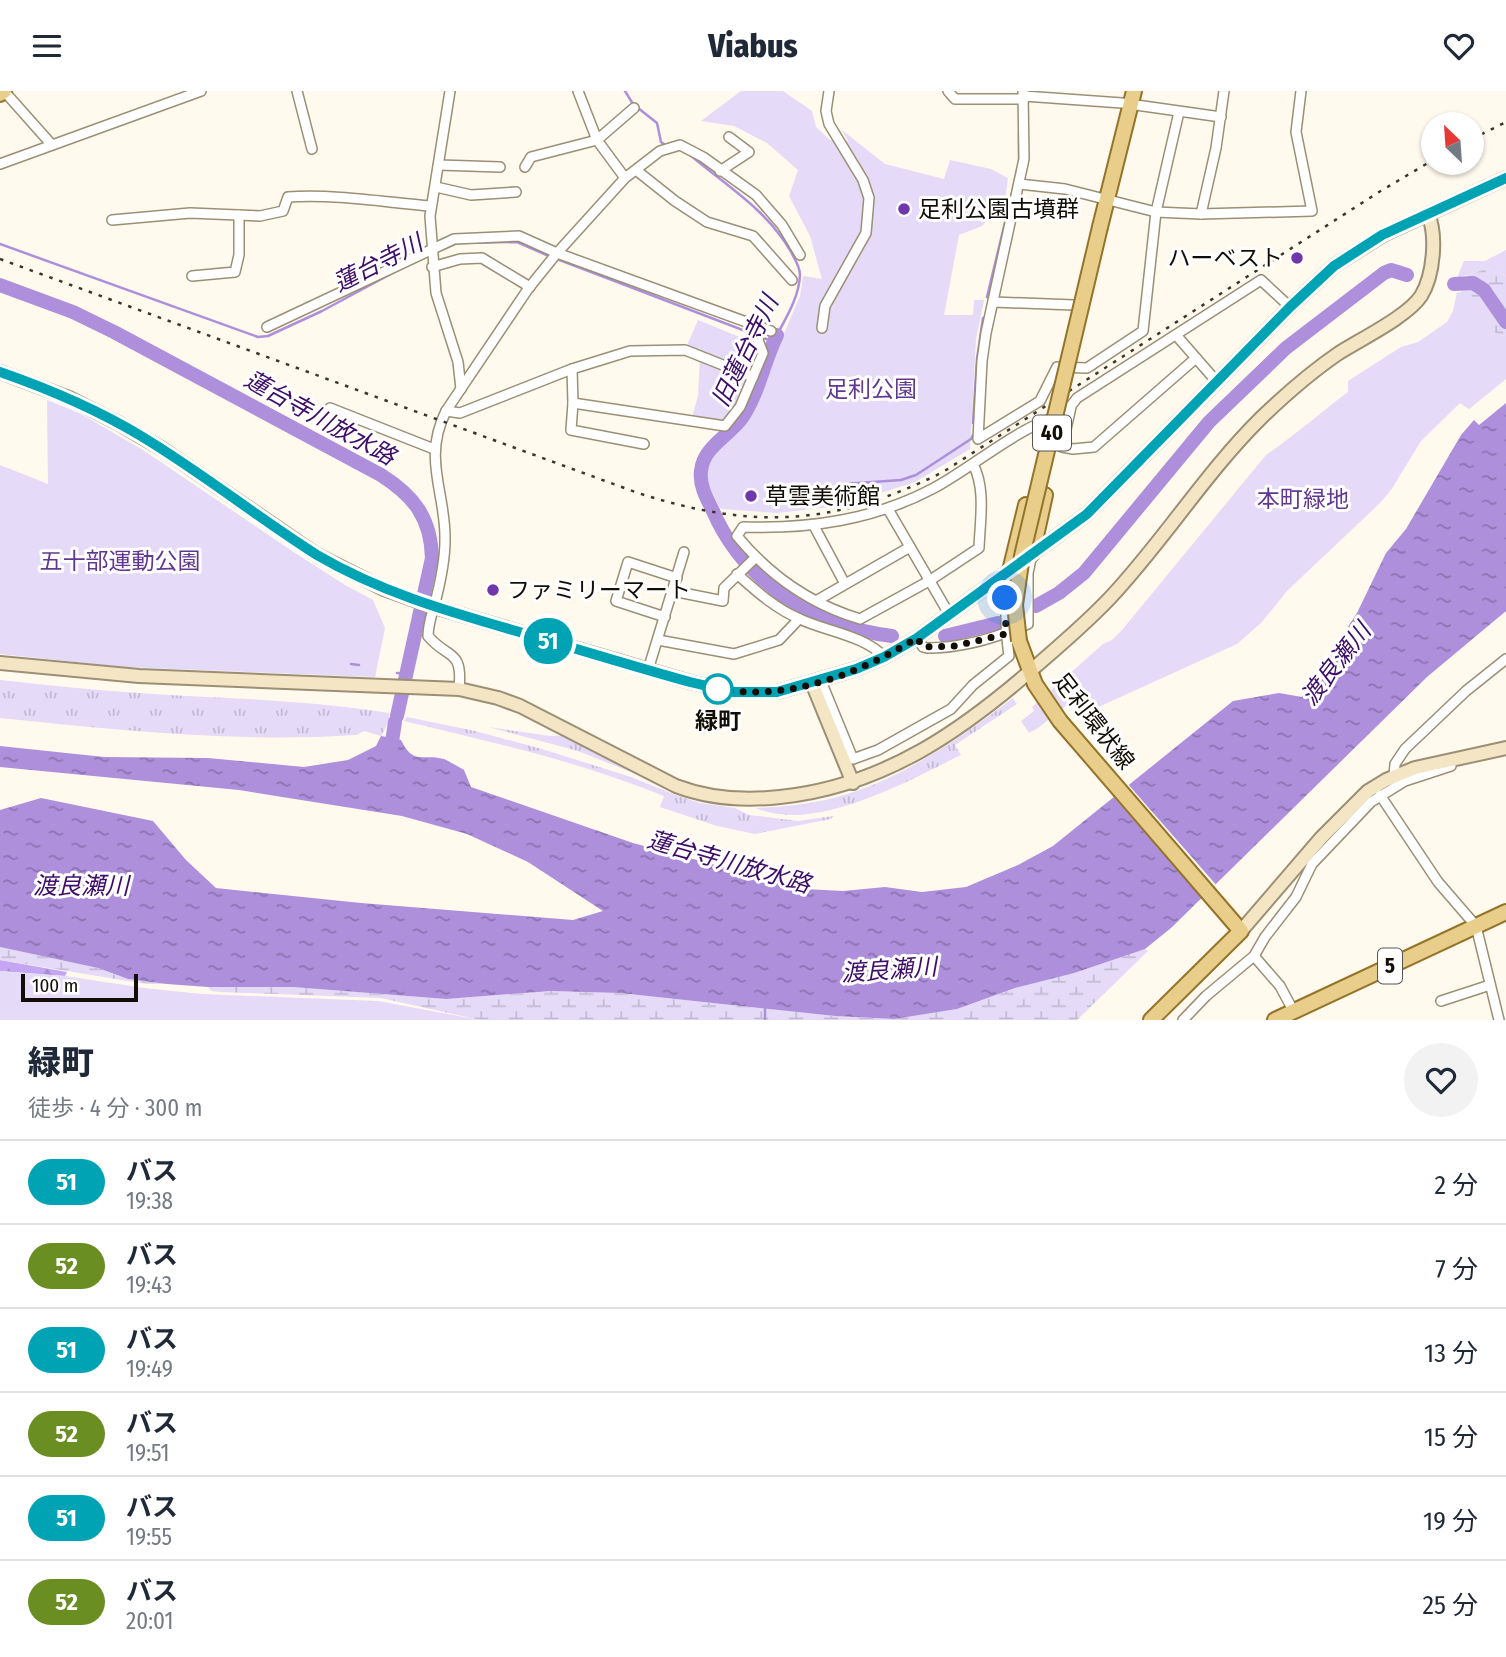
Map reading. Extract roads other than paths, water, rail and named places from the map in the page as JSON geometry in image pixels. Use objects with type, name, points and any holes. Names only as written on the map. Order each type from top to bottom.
[{"type":"main road","name":"足利環状線","points":[[1134,91],[1018,575],[1012,637],[1032,678],[1060,721],[1241,931]]},
{"type":"main road","points":[[1010,571],[1054,387],[1071,354],[1074,359],[1072,379],[1032,554]]},
{"type":"main road","name":"5","points":[[1275,1020],[1506,912]]},
{"type":"main road","points":[[1151,1020],[1241,931]]},
{"type":"street","points":[[0,163],[201,91]]},
{"type":"street","points":[[297,91],[312,149]]},
{"type":"street","points":[[450,91],[431,206],[431,248],[436,293],[458,362],[461,389]]},
{"type":"street","points":[[578,91],[597,140],[625,179]]},
{"type":"street","points":[[822,328],[825,306],[866,233],[869,198],[863,180],[829,124],[826,111],[829,91]]},
{"type":"street","points":[[948,91],[955,99],[1021,97],[1122,103],[1221,117]]},
{"type":"street","points":[[1201,214],[1224,91]]},
{"type":"street","points":[[1019,184],[1065,189],[1156,212],[1201,214],[1311,211],[1296,132],[1301,91]]},
{"type":"street","points":[[2,92],[52,145]]},
{"type":"street","points":[[1021,97],[1024,159],[982,361],[978,439],[1040,401],[1057,367],[1087,368],[1143,331],[1156,212],[1179,112]]},
{"type":"street","points":[[525,167],[531,157],[597,140],[634,108]]},
{"type":"street","points":[[720,171],[750,152],[729,137]]},
{"type":"street","points":[[459,689],[458,663],[452,654],[428,636],[431,606],[444,558],[446,535],[434,449],[446,411],[556,253],[625,179],[660,151],[680,145],[756,195],[782,225],[800,255]]},
{"type":"street","points":[[439,165],[500,167]]},
{"type":"street","points":[[636,170],[706,222],[753,236],[792,280]]},
{"type":"street","points":[[0,372],[69,398],[118,423],[164,450],[317,555],[343,570],[410,599],[648,670],[733,692],[777,692],[816,682],[884,657],[917,638],[1099,503],[1290,307],[1345,258],[1382,235],[1506,178]]},
{"type":"street","points":[[436,187],[471,195],[516,192]]},
{"type":"street","points":[[112,220],[190,213],[260,216],[283,211],[288,197],[338,196],[431,206]]},
{"type":"street","points":[[0,663],[126,675],[459,689],[520,706],[676,786],[704,795],[753,800],[812,794],[853,783],[889,768],[931,744],[1032,678],[1110,599],[1221,462],[1283,397],[1311,373],[1416,302],[1427,282],[1434,240],[1433,226],[1428,214]]},
{"type":"street","points":[[192,276],[235,272],[239,255],[239,215]]},
{"type":"street","points":[[268,327],[454,239],[519,236],[556,253],[771,331]]},
{"type":"street","points":[[432,267],[460,259],[482,258],[530,287]]},
{"type":"street","points":[[973,464],[981,487],[979,548],[929,581],[860,619],[836,612],[816,601],[753,560],[737,535],[743,527],[785,528],[837,523],[888,509],[935,488],[1025,430],[1047,422],[1070,407],[1077,398],[1261,280],[1290,307]]},
{"type":"street","points":[[993,302],[1074,305]]},
{"type":"street","points":[[573,403],[724,426],[740,407],[763,353],[758,340],[761,327]]},
{"type":"street","points":[[1176,335],[1217,382]]},
{"type":"street","points":[[446,411],[460,413],[572,369],[630,351],[685,350],[753,377]]},
{"type":"street","points":[[1070,407],[1062,447],[1094,447],[1196,358]]},
{"type":"street","points":[[572,369],[571,429],[644,444]]},
{"type":"street","points":[[330,408],[434,449]]},
{"type":"street","points":[[888,509],[949,614]]},
{"type":"street","points":[[814,526],[845,584]]},
{"type":"street","points":[[816,601],[910,547]]},
{"type":"street","points":[[648,670],[684,552]]},
{"type":"street","points":[[917,638],[923,647],[938,648],[1012,637],[1028,624],[1028,573],[1032,554]]},
{"type":"street","points":[[673,591],[723,601],[724,588],[753,560]]},
{"type":"street","points":[[665,617],[616,601],[628,562],[677,578]]},
{"type":"street","points":[[816,682],[850,756],[856,759],[912,733],[956,705],[973,685],[1009,656],[1012,637],[1006,590],[1010,571]]},
{"type":"street","points":[[739,572],[757,593],[799,619],[871,645],[884,657]]},
{"type":"street","points":[[658,640],[734,654],[779,640],[799,619]]},
{"type":"street","points":[[1394,776],[1395,764],[1405,749],[1466,691],[1506,659]]},
{"type":"street","points":[[816,682],[853,783]]},
{"type":"street","points":[[1241,931],[1313,848],[1368,791],[1415,768],[1506,748]]},
{"type":"street","points":[[1183,1020],[1206,996],[1254,957],[1265,937],[1296,897],[1312,864],[1380,795],[1405,781],[1450,766],[1477,753]]},
{"type":"street","points":[[1380,795],[1438,882],[1476,926],[1499,1020]]},
{"type":"street","points":[[1254,957],[1280,986],[1294,1012]]},
{"type":"street","points":[[1441,1001],[1490,985]]},
{"type":"water","name":"渡良瀬川","points":[[1506,403],[1506,611],[1427,677],[1171,928],[1145,949],[1074,973],[1015,988],[957,1009],[894,1019],[835,1016],[620,993],[551,991],[446,999],[293,987],[167,984],[128,979],[98,968],[0,947],[0,810],[41,798],[153,821],[186,860],[216,888],[573,920],[603,911],[528,862],[467,834],[402,816],[239,790],[0,767],[0,746],[104,757],[208,758],[304,767],[348,760],[376,746],[381,736],[401,740],[415,756],[444,759],[459,767],[464,770],[471,787],[633,843],[805,889],[843,891],[885,887],[922,892],[966,887],[1018,865],[1053,846],[1233,701],[1279,693],[1302,697],[1357,613],[1386,553],[1406,529],[1461,435],[1474,420],[1479,425]]},
{"type":"waterway","name":"旧蓮台寺川","points":[[625,91],[633,104],[657,123],[661,142],[668,147]]},
{"type":"waterway","points":[[1019,133],[1019,165]]},
{"type":"waterway","name":"旧蓮台寺川","points":[[689,154],[769,222],[790,250],[799,268],[797,291],[777,335]]},
{"type":"waterway","points":[[987,297],[1014,185]]},
{"type":"waterway","name":"蓮台寺川","points":[[446,248],[457,243],[517,242],[551,257]]},
{"type":"waterway","name":"蓮台寺川","points":[[0,244],[258,337],[268,336],[322,311],[402,268]]},
{"type":"waterway","name":"蓮台寺川","points":[[557,259],[774,342]]},
{"type":"waterway","name":"旧蓮台寺川","points":[[1036,606],[1059,593],[1084,573],[1209,422],[1286,348],[1384,273],[1391,270],[1407,275]]},
{"type":"waterway","name":"旧蓮台寺川","points":[[1454,284],[1473,283],[1484,290],[1506,322]]},
{"type":"waterway","name":"蓮台寺川放水路","points":[[0,285],[73,312],[114,332],[381,475],[403,491],[419,509],[424,520],[432,558],[397,716]]},
{"type":"waterway","points":[[973,423],[983,318]]},
{"type":"waterway","name":"旧蓮台寺川","points":[[777,335],[748,408],[737,424],[706,455],[701,476],[704,492],[726,537],[743,560],[763,580],[786,597],[836,623],[892,636]]},
{"type":"waterway","points":[[844,484],[901,480],[916,475],[971,439],[973,435]]},
{"type":"waterway","name":"旧蓮台寺川","points":[[945,636],[998,623]]},
{"type":"waterway","points":[[351,664],[359,665]]},
{"type":"waterway","points":[[397,673],[406,674]]},
{"type":"waterway","name":"蓮台寺川放水路","points":[[390,755],[395,722]]},
{"type":"waterway","points":[[765,1006],[765,1020]]},
{"type":"railway","points":[[1484,133],[1506,122]]},
{"type":"railway","points":[[0,259],[638,493],[719,513],[793,517],[866,503],[904,490],[943,472],[1421,167]]},
{"type":"place","name":"足利公園古墳群","points":[[904,209]]},
{"type":"place","name":"ハーベスト","points":[[1297,258]]},
{"type":"place","name":"草雲美術館","points":[[751,496]]},
{"type":"place","name":"ファミリーマート","points":[[493,590]]},
{"type":"place","name":"緑町","points":[[718,689]]},
{"type":"park label","name":"足利公園","points":[[871,389]]},
{"type":"park label","name":"本町緑地","points":[[1303,499]]},
{"type":"park label","name":"五十部運動公園","points":[[120,561]]}]
